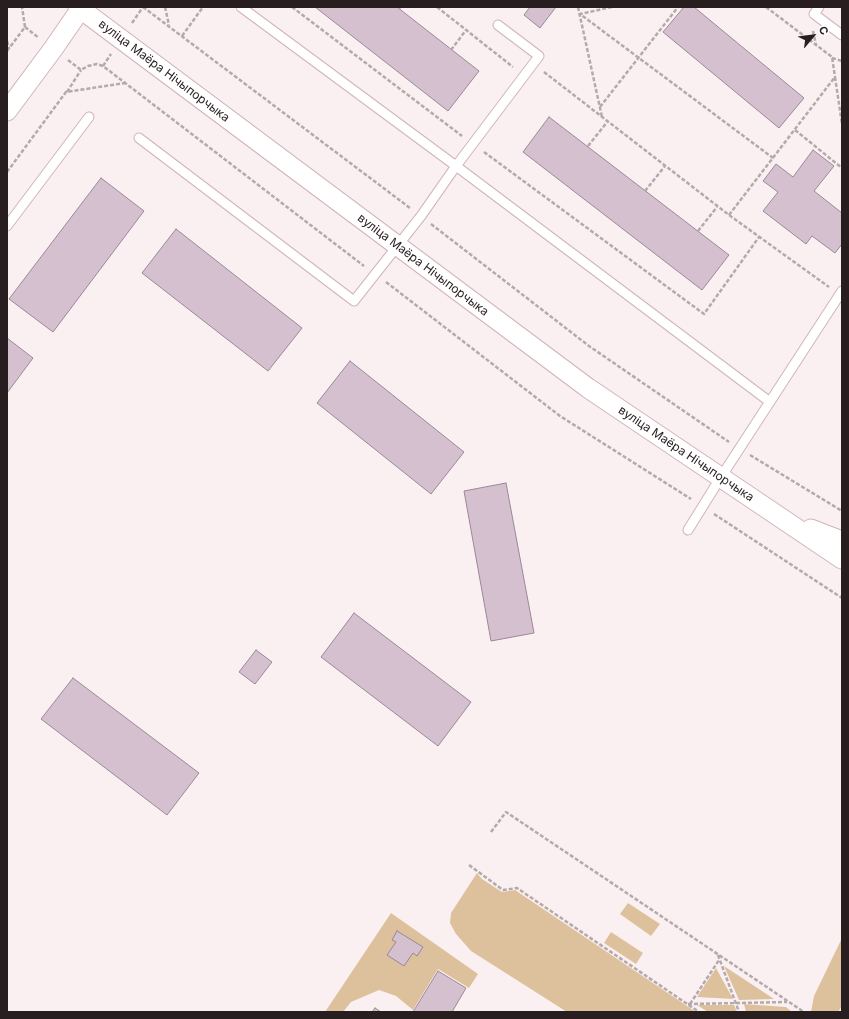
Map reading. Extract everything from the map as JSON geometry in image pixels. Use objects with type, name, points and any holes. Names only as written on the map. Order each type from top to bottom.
[{"type":"street","points":[[7,111],[81,8]]},
{"type":"street","name":"вуліца Маёра Нічыпорчыка","points":[[81,8],[588,388],[842,559]]},
{"type":"street","name":"вуліца Маёра Нічыпорчыка","points":[[775,514],[842,542]]},
{"type":"lane","points":[[241,7],[456,166],[770,402]]},
{"type":"lane","points":[[819,7],[814,14],[842,34]]},
{"type":"lane","points":[[139,138],[354,301],[421,216],[472,144],[539,56],[498,25]]},
{"type":"lane","points":[[7,226],[89,117]]},
{"type":"lane","points":[[688,530],[841,293]]},
{"type":"path","points":[[22,7],[25,27],[81,70]]},
{"type":"path","points":[[143,7],[421,216],[589,346],[739,449],[842,511]]},
{"type":"path","points":[[165,7],[169,26]]},
{"type":"path","points":[[182,36],[203,7]]},
{"type":"path","points":[[292,7],[472,144],[704,314],[759,237]]},
{"type":"path","points":[[437,7],[524,76]]},
{"type":"path","points":[[578,7],[602,117]]},
{"type":"path","points":[[580,14],[612,7]]},
{"type":"path","points":[[600,107],[678,7]]},
{"type":"path","points":[[766,7],[832,58],[842,61]]},
{"type":"path","points":[[580,14],[773,158]]},
{"type":"path","points":[[8,50],[25,27]]},
{"type":"path","points":[[451,50],[466,30]]},
{"type":"path","points":[[7,41],[8,50]]},
{"type":"path","points":[[832,58],[842,124]]},
{"type":"path","points":[[7,172],[81,70],[88,66],[97,64],[103,66],[560,416],[842,598]]},
{"type":"path","points":[[534,64],[718,207],[841,293]]},
{"type":"path","points":[[729,215],[835,77]]},
{"type":"path","points":[[66,92],[125,83]]},
{"type":"path","points":[[588,146],[608,121]]},
{"type":"path","points":[[795,130],[842,168]]},
{"type":"path","points":[[646,191],[665,166]]},
{"type":"path","points":[[698,232],[718,207]]},
{"type":"path","points":[[491,832],[506,812],[804,1012]]},
{"type":"path","points":[[469,865],[503,890],[517,888],[699,1012]]},
{"type":"path","points":[[717,955],[739,1012]]},
{"type":"path","points":[[689,1004],[719,959]]},
{"type":"path","points":[[689,1004],[787,1002]]},
{"type":"shaded area","points":[[477,873],[482,879],[502,892],[515,890],[696,1012],[567,1012],[471,951],[456,934],[450,923],[451,913]]},
{"type":"shaded area","points":[[628,903],[660,924],[651,936],[620,914]]},
{"type":"shaded area","points":[[391,913],[478,974],[469,988],[438,969],[413,1010],[396,996],[379,990],[351,1002],[343,1012],[325,1012]]},
{"type":"shaded area","points":[[611,932],[643,953],[636,964],[604,943]]},
{"type":"shaded area","points":[[842,938],[842,1006],[838,1012],[811,1012],[814,996]]},
{"type":"shaded area","points":[[724,966],[774,999],[739,1000]]},
{"type":"shaded area","points":[[716,968],[733,999],[697,997]]},
{"type":"shaded area","points":[[744,1004],[786,1007],[792,1012],[746,1012]]},
{"type":"shaded area","points":[[697,1005],[734,1005],[737,1012],[708,1012]]},
{"type":"building","points":[[315,7],[397,7],[479,71],[448,111]]},
{"type":"building","points":[[530,7],[556,7],[540,28],[524,15]]},
{"type":"building","points":[[684,7],[694,7],[804,98],[779,128],[663,32]]},
{"type":"building","points":[[549,117],[729,255],[702,290],[523,152]]},
{"type":"building","points":[[813,150],[834,166],[814,191],[842,213],[842,244],[835,253],[812,236],[806,244],[763,211],[778,192],[763,181],[776,164],[793,177]]},
{"type":"building","points":[[101,178],[144,211],[53,332],[9,299]]},
{"type":"building","points":[[176,229],[302,328],[268,371],[142,273]]},
{"type":"building","points":[[7,338],[33,358],[7,393]]},
{"type":"building","points":[[350,361],[464,452],[431,494],[317,403]]},
{"type":"building","points":[[506,483],[534,633],[491,641],[464,491]]},
{"type":"building","points":[[354,613],[471,702],[438,746],[321,657]]},
{"type":"building","points":[[256,650],[272,662],[255,684],[239,672]]},
{"type":"building","points":[[73,678],[199,773],[167,815],[41,719]]},
{"type":"building","points":[[397,931],[423,947],[417,956],[413,953],[404,966],[387,955],[396,942],[392,940]]},
{"type":"building","points":[[438,971],[466,988],[452,1012],[413,1012]]},
{"type":"building","points":[[375,1008],[381,1012],[372,1012]]}]
